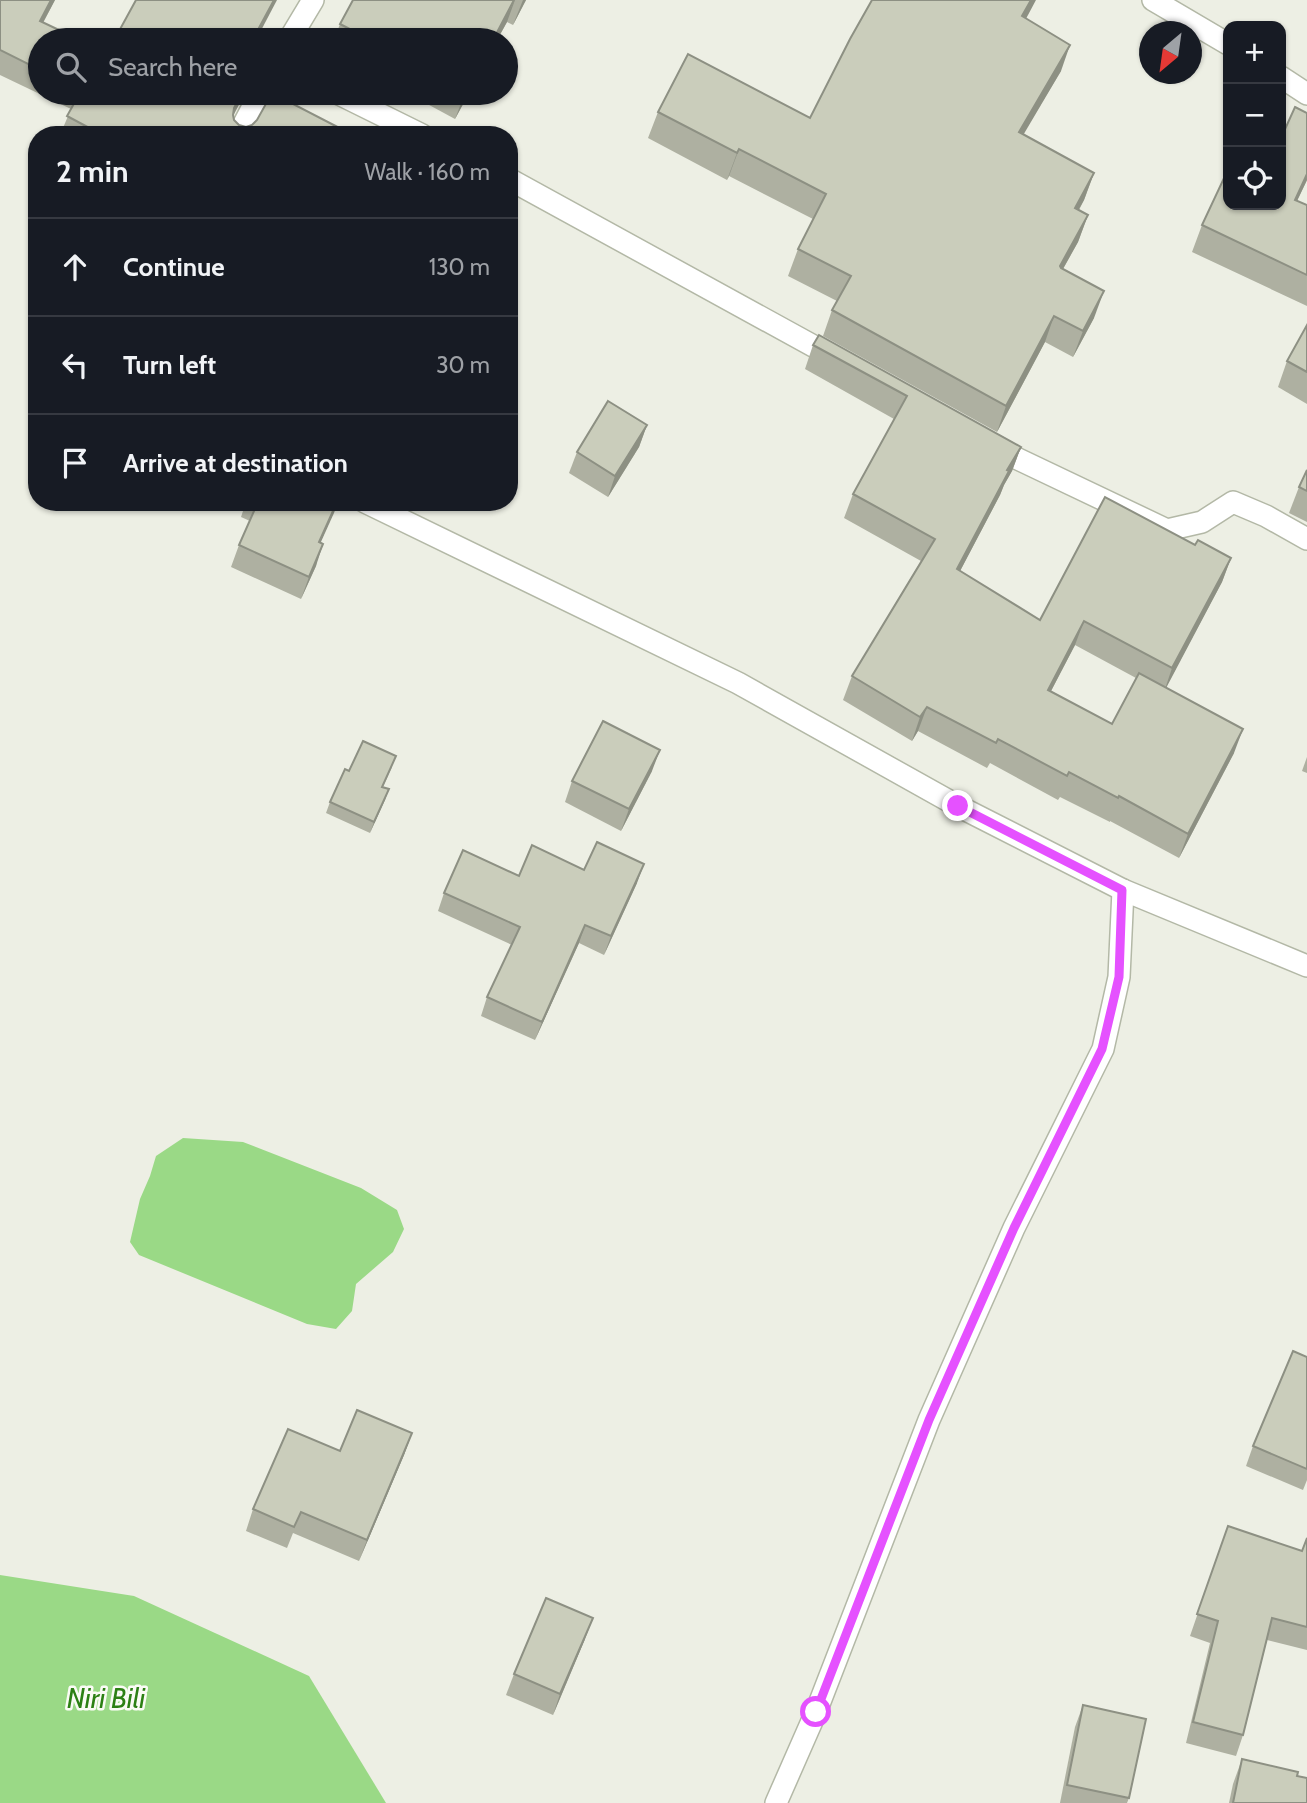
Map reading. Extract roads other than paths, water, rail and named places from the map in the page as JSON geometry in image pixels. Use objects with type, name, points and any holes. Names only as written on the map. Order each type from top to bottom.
[{"type":"street","points":[[296,28],[313,0]]},
{"type":"street","points":[[1153,0],[1223,41]]},
{"type":"street","points":[[1286,80],[1307,94]]},
{"type":"street","points":[[243,126],[254,105]]},
{"type":"street","points":[[361,105],[404,126]]},
{"type":"street","points":[[518,184],[860,372]]},
{"type":"street","points":[[982,439],[1167,530],[1202,522],[1233,502],[1266,516],[1307,539]]},
{"type":"street","points":[[384,511],[738,683],[958,806],[1122,890],[1307,966]]},
{"type":"street","points":[[776,1803],[816,1712],[929,1420],[1014,1228],[1102,1049],[1119,977],[1122,890]]},
{"type":"water","points":[[183,1138],[243,1142],[361,1188],[397,1210],[404,1229],[393,1252],[356,1284],[352,1311],[336,1329],[307,1324],[139,1255],[130,1242],[140,1199],[156,1156]]},
{"type":"water","name":"Niri Bili","points":[[0,1575],[134,1596],[309,1676],[386,1803],[0,1803]]}]
